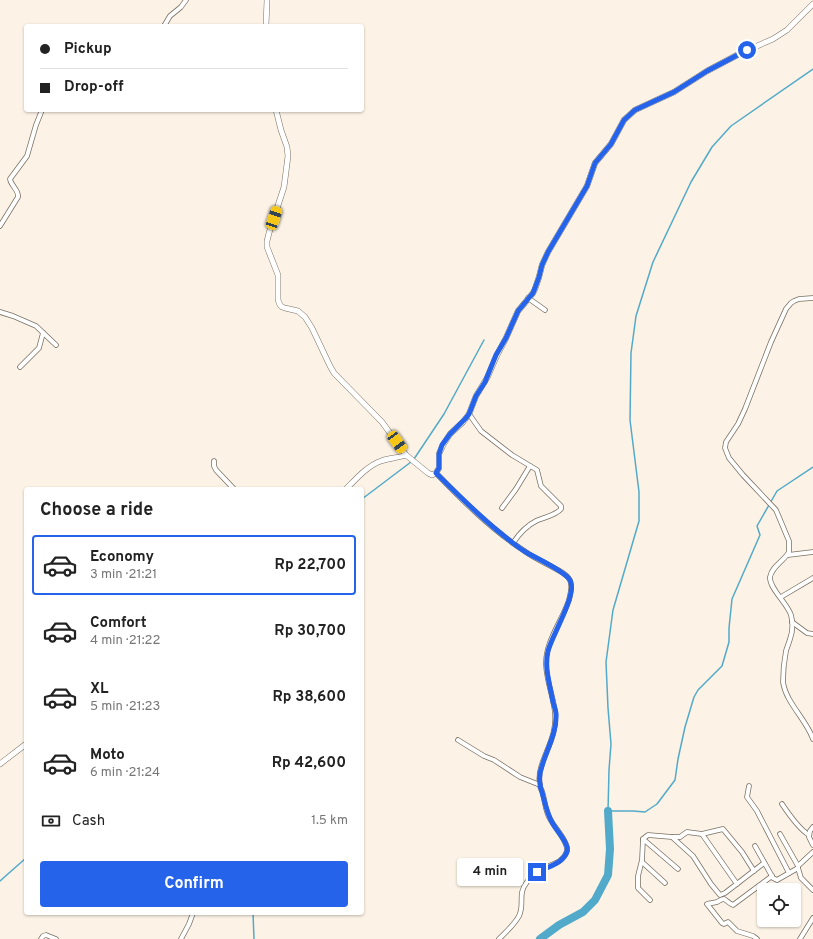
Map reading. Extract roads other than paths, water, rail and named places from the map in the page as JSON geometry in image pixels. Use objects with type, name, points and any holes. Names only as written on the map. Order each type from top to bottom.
[{"type":"street","points":[[165,24],[170,16],[181,7],[186,0]]},
{"type":"street","points":[[266,24],[268,0]]},
{"type":"street","points":[[436,473],[439,468],[439,454],[442,445],[469,414],[476,396],[485,382],[496,355],[506,338],[518,311],[533,293],[548,252],[587,186],[595,163],[611,144],[621,124],[629,115],[640,108],[674,92],[741,53],[773,39],[787,30],[813,4]]},
{"type":"street","points":[[0,226],[18,197],[10,179],[27,156],[41,112]]},
{"type":"street","points":[[276,112],[279,125],[287,147],[288,156],[284,187],[269,232],[267,247],[278,275],[278,300],[280,305],[282,307],[298,311],[305,317],[312,328],[332,370],[382,422],[408,457],[430,474],[436,473]]},
{"type":"street","points":[[528,298],[545,310]]},
{"type":"street","points":[[813,298],[799,299],[788,306],[771,342],[746,409],[725,446],[729,458],[749,482],[775,508],[789,541],[790,549],[788,555],[775,568],[770,577],[771,583],[789,610],[792,622],[791,635],[786,652],[783,686],[809,729],[813,739]]},
{"type":"street","points":[[0,312],[33,325],[56,345]]},
{"type":"street","points":[[20,367],[40,348],[43,333]]},
{"type":"street","points":[[469,414],[481,431],[512,455],[536,470],[540,483],[544,489],[562,507],[558,512],[532,523],[513,543]]},
{"type":"street","points":[[348,487],[375,464],[381,461],[408,457]]},
{"type":"street","points":[[214,461],[216,470],[232,487]]},
{"type":"street","points":[[502,508],[530,466]]},
{"type":"street","points":[[436,473],[479,514],[513,543],[567,577],[572,585],[570,597],[554,635],[547,657],[547,672],[556,713],[556,725],[541,766],[539,778],[549,817],[565,842],[567,848],[566,853],[564,858],[559,862],[537,872],[527,882],[522,892],[519,916],[499,939]]},
{"type":"street","points":[[788,555],[812,553]]},
{"type":"street","points":[[781,598],[813,578]]},
{"type":"street","points":[[792,622],[807,633],[813,634]]},
{"type":"street","points":[[458,740],[484,756],[498,762],[520,777],[540,785]]},
{"type":"street","points":[[0,764],[24,746]]},
{"type":"street","points":[[749,786],[747,797],[757,811],[789,873]]},
{"type":"street","points":[[782,804],[809,835]]},
{"type":"street","points":[[813,827],[809,835],[809,840],[813,845]]},
{"type":"street","points":[[650,900],[638,888],[638,876],[642,862],[643,839],[648,835],[680,837],[687,832],[702,834],[723,829],[742,852],[754,871]]},
{"type":"street","points":[[702,834],[737,884]]},
{"type":"street","points":[[780,834],[798,867],[801,878],[813,890]]},
{"type":"street","points":[[672,837],[693,856],[720,895],[725,893],[764,863]]},
{"type":"street","points":[[643,839],[678,869]]},
{"type":"street","points":[[755,846],[772,878],[777,880],[798,867],[813,852]]},
{"type":"street","points":[[642,862],[665,883]]},
{"type":"street","points":[[758,939],[737,931],[728,922],[724,924],[722,923],[707,904],[716,903],[722,899],[733,905],[772,876]]},
{"type":"street","points":[[181,939],[192,915]]},
{"type":"street","points":[[800,939],[813,918]]},
{"type":"street","points":[[41,939],[46,935],[56,939]]},
{"type":"waterway","points":[[813,69],[731,126],[712,147],[691,182],[653,262],[636,316],[631,353],[630,420],[639,492],[639,521],[613,610],[606,662],[611,744],[608,811],[645,812],[657,804],[675,780],[685,727],[694,697],[698,690],[722,666],[729,642],[732,599],[760,535],[757,526],[777,491],[813,467]]},
{"type":"waterway","points":[[414,459],[444,414],[484,340]]},
{"type":"waterway","points":[[364,497],[411,462]]},
{"type":"waterway","points":[[540,939],[559,925],[583,912],[595,900],[608,875],[610,849],[608,811]]},
{"type":"waterway","points":[[0,881],[24,860]]},
{"type":"waterway","points":[[253,915],[254,939]]}]
